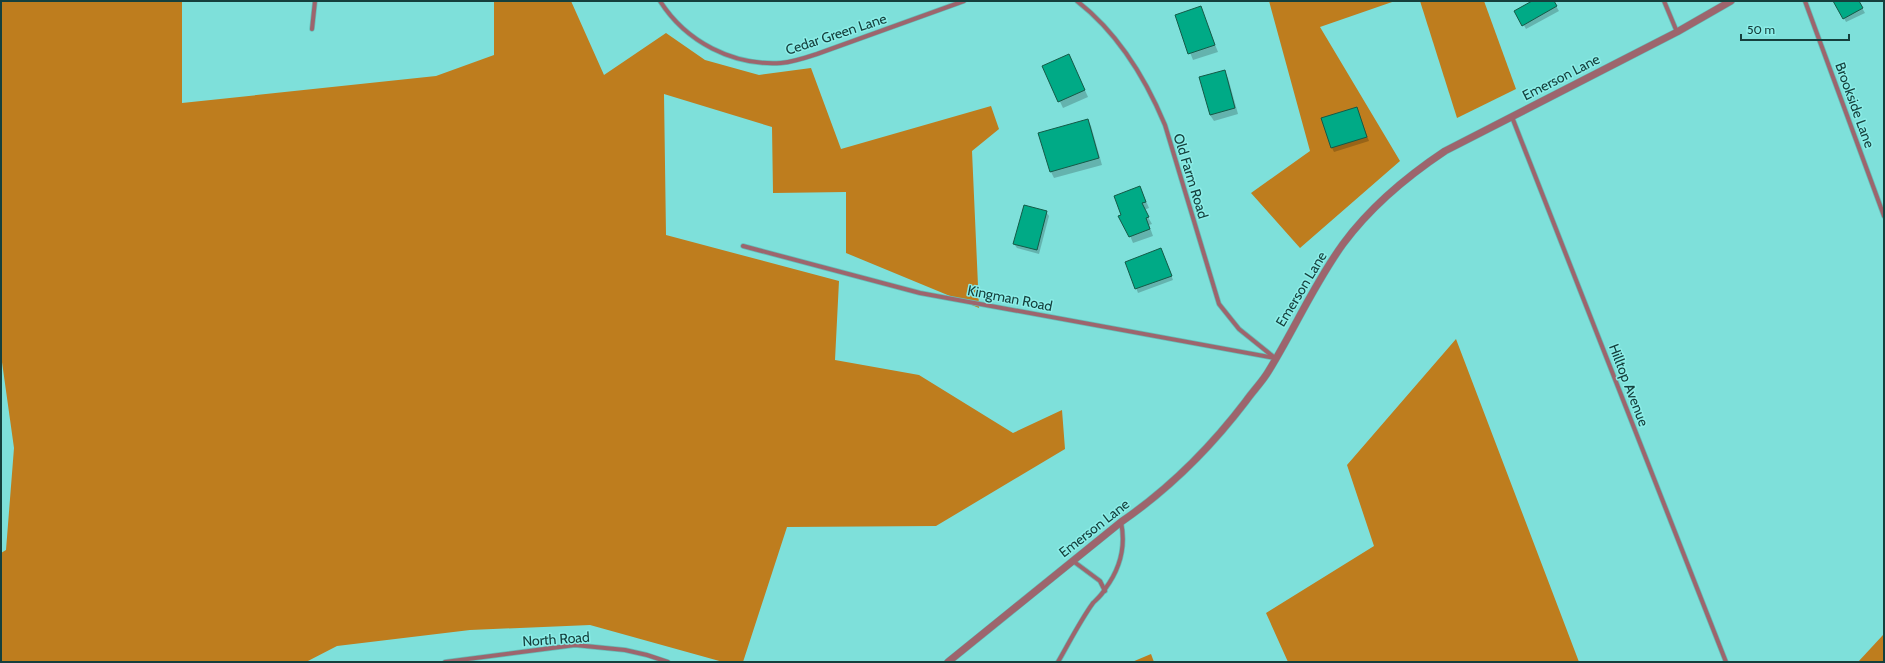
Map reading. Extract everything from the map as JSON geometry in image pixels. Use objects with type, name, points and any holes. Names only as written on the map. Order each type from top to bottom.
[{"type":"street","points":[[312,29],[315,1]]},
{"type":"street","name":"Cedar Green Lane","points":[[660,1],[681,28],[703,44],[740,60],[768,63],[795,61],[964,1]]},
{"type":"street","name":"Old Farm Road","points":[[1077,1],[1106,28],[1124,50],[1141,73],[1154,99],[1165,125],[1219,304],[1239,329],[1276,358]]},
{"type":"street","points":[[1664,1],[1677,32]]},
{"type":"street","name":"Emerson Lane","points":[[948,662],[1121,522],[1145,506],[1184,471],[1228,424],[1267,373],[1328,267],[1343,244],[1365,217],[1389,192],[1416,170],[1445,151],[1677,32],[1731,1]]},
{"type":"street","name":"Brookside Lane","points":[[1805,1],[1884,216]]},
{"type":"street","name":"Hilltop Avenue","points":[[1512,117],[1726,662]]},
{"type":"street","name":"Kingman Road","points":[[743,246],[920,293],[1276,358]]},
{"type":"street","points":[[1058,662],[1093,604],[1105,591],[1116,570],[1122,554],[1124,534],[1121,522]]},
{"type":"street","points":[[1073,561],[1100,581],[1105,591]]},
{"type":"street","name":"North Road","points":[[445,662],[575,646],[625,650],[668,662]]},
{"type":"shaded area","points":[[1,1],[182,1],[182,103],[436,76],[494,55],[494,1],[571,1],[604,75],[666,33],[705,60],[759,75],[811,68],[841,149],[991,106],[999,129],[972,151],[979,308],[846,253],[846,192],[773,193],[772,127],[664,94],[666,235],[839,281],[835,360],[919,375],[1013,433],[1062,410],[1065,449],[936,526],[787,527],[743,662],[723,662],[590,625],[470,630],[337,646],[306,662],[1,662],[1,553],[6,550],[14,448],[1,355]]},
{"type":"shaded area","points":[[1269,1],[1395,1],[1320,27],[1400,161],[1300,248],[1251,193],[1310,151]]},
{"type":"shaded area","points":[[1420,1],[1484,1],[1516,89],[1457,118]]},
{"type":"shaded area","points":[[1456,339],[1579,662],[1288,662],[1266,613],[1374,546],[1347,465]]},
{"type":"shaded area","points":[[1884,634],[1884,662],[1858,662],[1883,635]]},
{"type":"shaded area","points":[[1151,654],[1154,662],[1132,662]]},
{"type":"building","points":[[1532,1],[1554,1],[1557,6],[1522,26],[1514,11]]},
{"type":"building","points":[[1833,1],[1859,1],[1863,8],[1843,19]]},
{"type":"building","points":[[1201,6],[1215,45],[1188,54],[1175,15]]},
{"type":"building","points":[[1069,54],[1085,90],[1058,102],[1042,66]]},
{"type":"building","points":[[1225,70],[1235,108],[1210,115],[1199,77]]},
{"type":"building","points":[[1357,107],[1367,137],[1331,148],[1321,118]]},
{"type":"building","points":[[1088,119],[1099,158],[1050,172],[1038,133]]},
{"type":"building","points":[[1140,186],[1146,202],[1142,203],[1149,217],[1146,218],[1150,229],[1129,237],[1118,216],[1121,215],[1114,196]]},
{"type":"building","points":[[1024,205],[1047,211],[1037,250],[1013,244]]},
{"type":"building","points":[[1161,248],[1172,276],[1135,289],[1125,262]]}]
